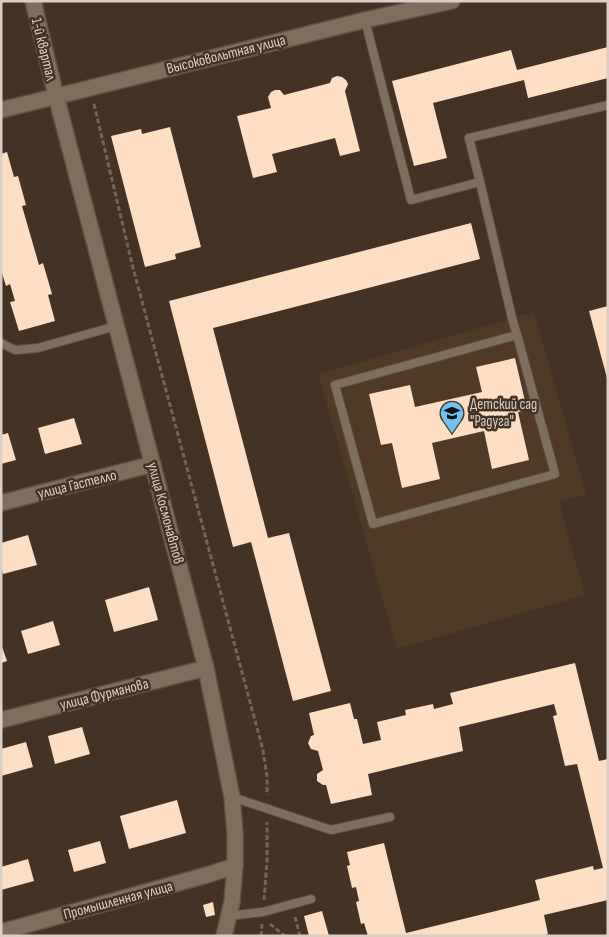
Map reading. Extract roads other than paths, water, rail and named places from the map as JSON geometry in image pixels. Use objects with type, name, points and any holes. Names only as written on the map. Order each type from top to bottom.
[{"type":"street","name":"1-й квартал","points":[[33,1],[56,96]]},
{"type":"street","name":"Высоковольтная улица","points":[[1,110],[365,20],[399,7],[452,1]]},
{"type":"street","name":"улица Космонавтов","points":[[56,96],[206,668],[232,797],[236,833],[235,866],[232,902],[224,936]]},
{"type":"street","name":"улица Гастелло","points":[[1,503],[153,464]]},
{"type":"street","name":"улица Фурманова","points":[[1,720],[206,668]]},
{"type":"street","name":"Промышленная улица","points":[[1,932],[235,866]]},
{"type":"lane","points":[[365,20],[411,200],[480,182]]},
{"type":"lane","points":[[517,335],[335,385],[373,524],[555,474],[517,335],[469,138],[608,105]]},
{"type":"lane","points":[[1,343],[15,350],[38,348],[116,326]]},
{"type":"lane","points":[[232,797],[331,830],[390,818]]},
{"type":"lane","points":[[228,916],[263,912],[311,899]]},
{"type":"place","name":"Детский сад \"Радуга\"","points":[[452,434]]}]
